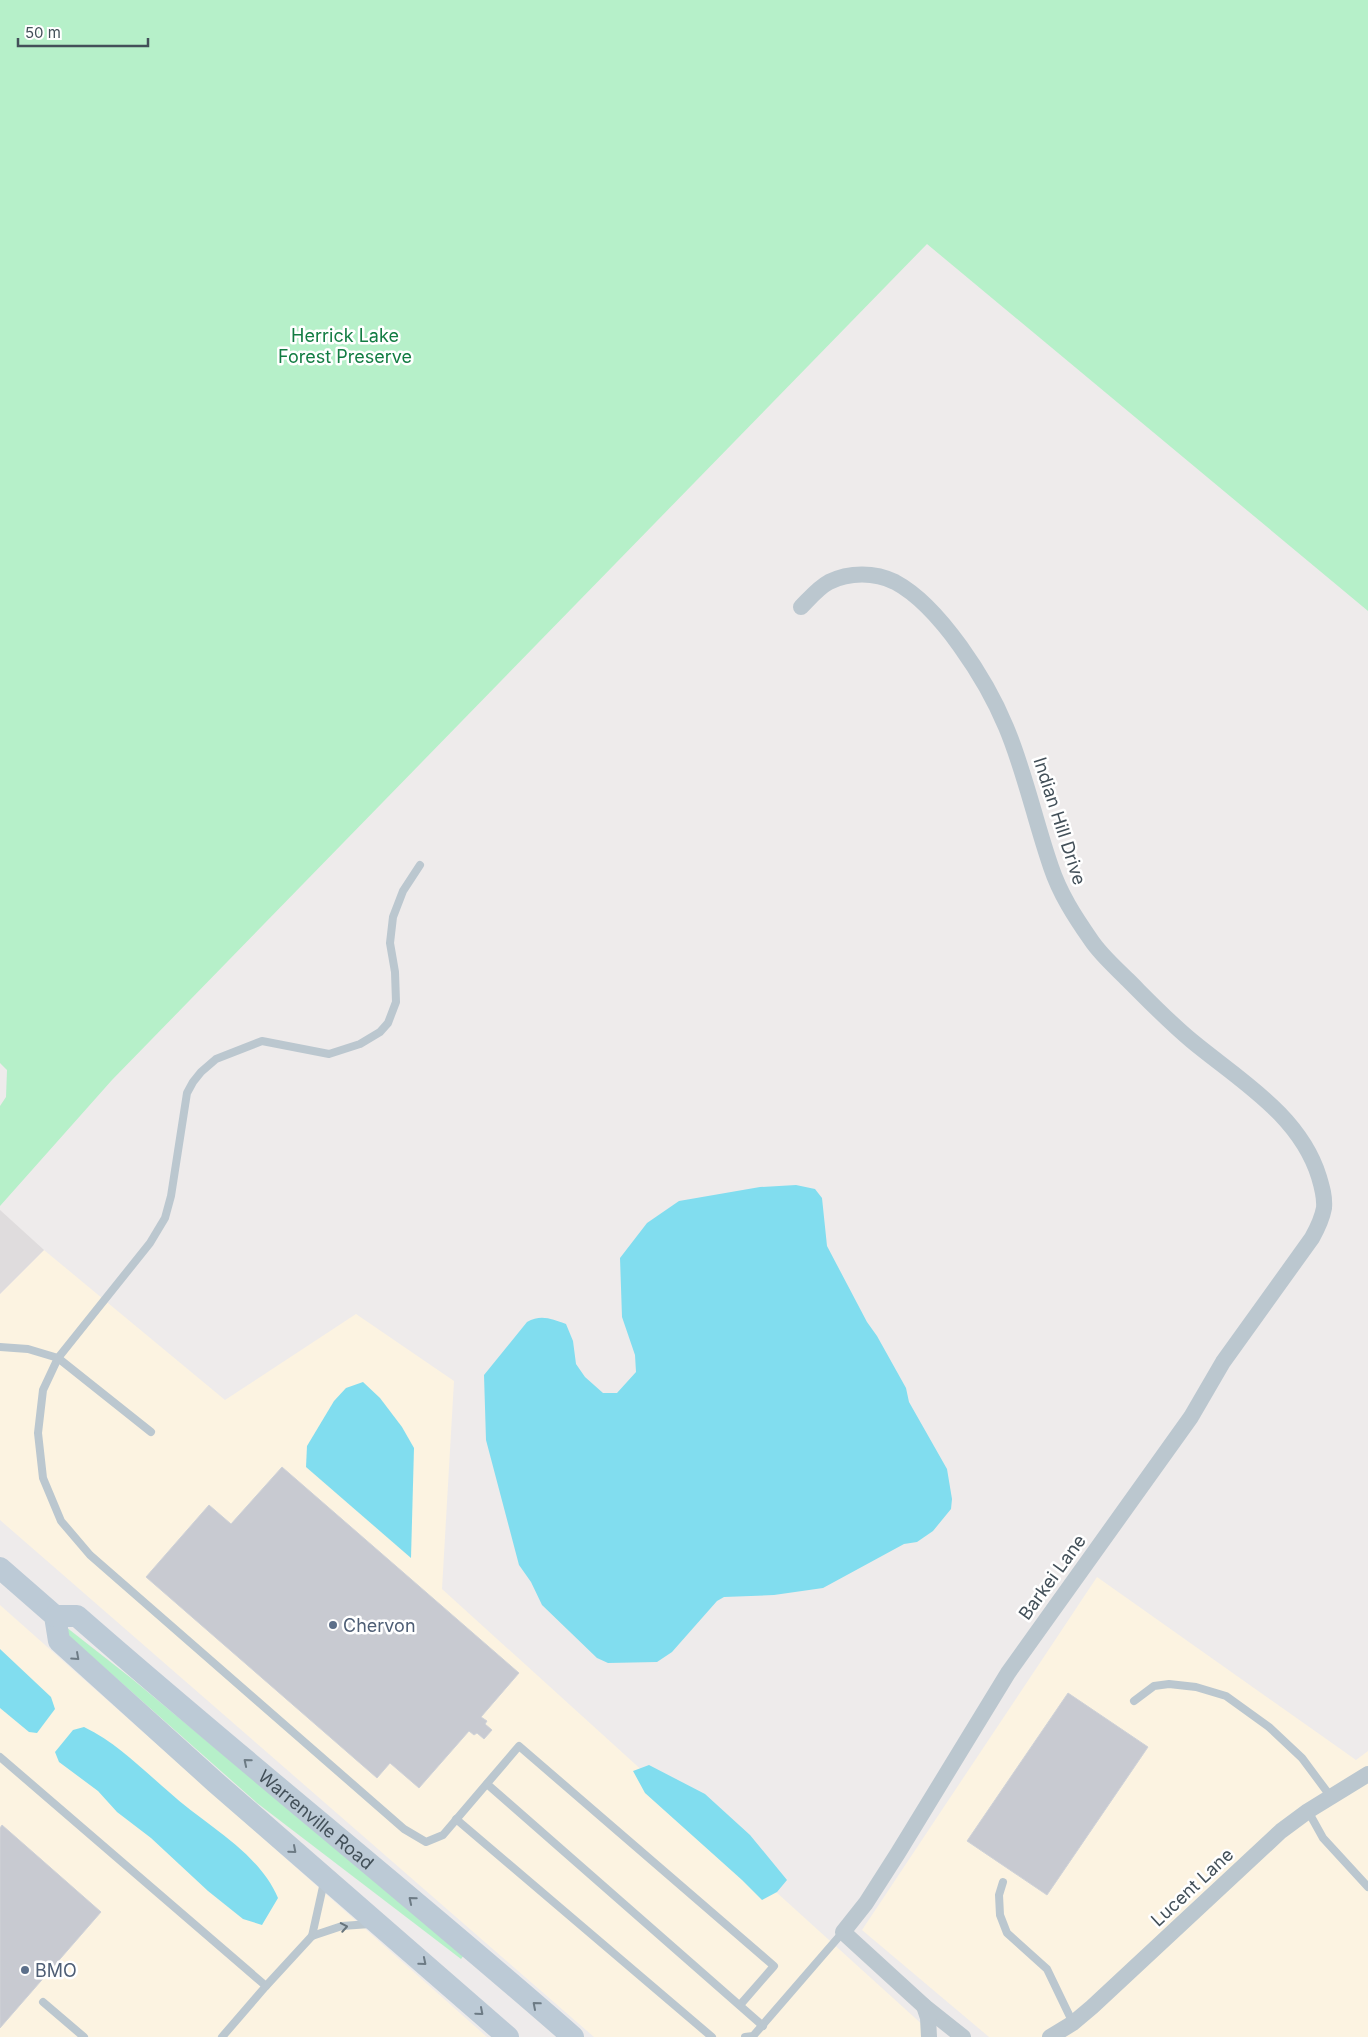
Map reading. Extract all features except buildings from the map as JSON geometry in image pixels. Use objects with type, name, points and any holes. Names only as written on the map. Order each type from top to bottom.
[{"type":"main road","points":[[0,1568],[55,1616]]},
{"type":"main road","name":"Warrenville Road","points":[[508,2037],[215,1782],[59,1641],[55,1616],[77,1616],[246,1761],[491,1965],[573,2037]]},
{"type":"street","name":"Indian Hill Drive","points":[[801,607],[817,590],[828,583],[856,574],[870,575],[893,581],[906,589],[943,625],[961,648],[988,690],[1006,724],[1030,793],[1051,867],[1068,905],[1092,941],[1102,954],[1157,1009],[1279,1113],[1307,1150]]},
{"type":"street","name":"Barkei Lane","points":[[843,1932],[866,1902],[898,1854],[1008,1673],[1191,1416],[1223,1362],[1312,1238],[1319,1224],[1324,1201],[1316,1168],[1307,1150]]},
{"type":"street","name":"Lucent Lane","points":[[1050,2037],[1073,2023],[1281,1831],[1308,1811],[1368,1775]]},
{"type":"street","points":[[843,1932],[924,2006],[963,2037]]},
{"type":"street","points":[[924,2006],[928,2018],[929,2037]]},
{"type":"lane","points":[[420,865],[403,891],[393,917],[390,943],[395,972],[396,1002],[388,1023],[380,1032],[371,1038],[330,1054],[262,1041],[216,1059],[193,1082],[187,1093],[171,1196],[165,1218],[150,1243],[58,1358],[43,1390],[38,1432],[43,1478],[61,1521],[90,1555],[404,1829],[426,1842],[443,1835],[519,1746],[774,1966],[740,2005]]},
{"type":"lane","points":[[0,1347],[28,1350],[58,1358],[151,1432]]},
{"type":"lane","points":[[1134,1701],[1154,1686],[1169,1684],[1196,1687],[1226,1696],[1269,1727],[1302,1758],[1331,1797]]},
{"type":"lane","points":[[0,1757],[266,1986]]},
{"type":"lane","points":[[487,1784],[763,2026]]},
{"type":"lane","points":[[1308,1811],[1323,1838],[1368,1887]]},
{"type":"lane","points":[[456,1819],[712,2037]]},
{"type":"lane","points":[[312,1936],[326,1878]]},
{"type":"lane","points":[[1003,1882],[999,1895],[1000,1915],[1007,1933],[1047,1969],[1073,2023]]},
{"type":"lane","points":[[222,2037],[312,1936],[342,1926],[377,1923]]},
{"type":"lane","points":[[745,2037],[753,2036],[763,2026],[843,1932]]},
{"type":"lane","points":[[43,2002],[84,2037]]},
{"type":"shaded area","points":[[0,1210],[44,1250],[0,1294]]},
{"type":"shaded area","points":[[44,1250],[225,1400],[356,1314],[454,1381],[442,1589],[936,2037],[594,2037],[0,1520],[0,1294]]},
{"type":"shaded area","points":[[1097,1577],[1356,1760],[1368,1751],[1368,2037],[989,2037],[862,1930]]},
{"type":"shaded area","points":[[0,1605],[487,2037],[0,2037]]},
{"type":"green space","name":"Herrick Lake Forest Preserve","points":[[0,0],[1368,0],[1368,611],[927,244],[112,1080],[0,1206],[0,1106],[6,1097],[7,1070],[0,1063]]},
{"type":"green space","points":[[66,1627],[131,1678],[464,1955],[461,1959],[257,1803],[63,1631]]},
{"type":"water","points":[[796,1185],[815,1189],[822,1198],[827,1246],[867,1322],[906,1388],[909,1402],[947,1469],[952,1499],[951,1509],[933,1531],[917,1542],[904,1544],[823,1588],[774,1595],[724,1597],[717,1601],[672,1652],[657,1662],[608,1663],[597,1658],[542,1605],[531,1582],[519,1565],[486,1440],[484,1375],[527,1322],[537,1318],[546,1318],[566,1324],[573,1341],[576,1364],[585,1377],[603,1393],[617,1393],[636,1372],[635,1355],[622,1317],[620,1258],[647,1223],[679,1201],[760,1187]]},
{"type":"water","points":[[363,1382],[380,1398],[402,1427],[414,1448],[411,1558],[306,1467],[307,1446],[334,1401],[346,1388]]},
{"type":"water","points":[[0,1649],[51,1697],[55,1709],[37,1733],[29,1732],[0,1708]]},
{"type":"water","points":[[84,1727],[96,1733],[128,1757],[183,1804],[230,1840],[258,1866],[278,1898],[262,1925],[243,1919],[208,1891],[151,1838],[117,1812],[98,1791],[59,1762],[55,1752],[73,1730]]},
{"type":"water","points":[[649,1765],[705,1794],[750,1835],[787,1880],[777,1892],[762,1900],[645,1793],[633,1771]]},
{"type":"place","name":"Chervon","points":[[333,1625]]},
{"type":"place","name":"BMO","points":[[25,1970]]}]
